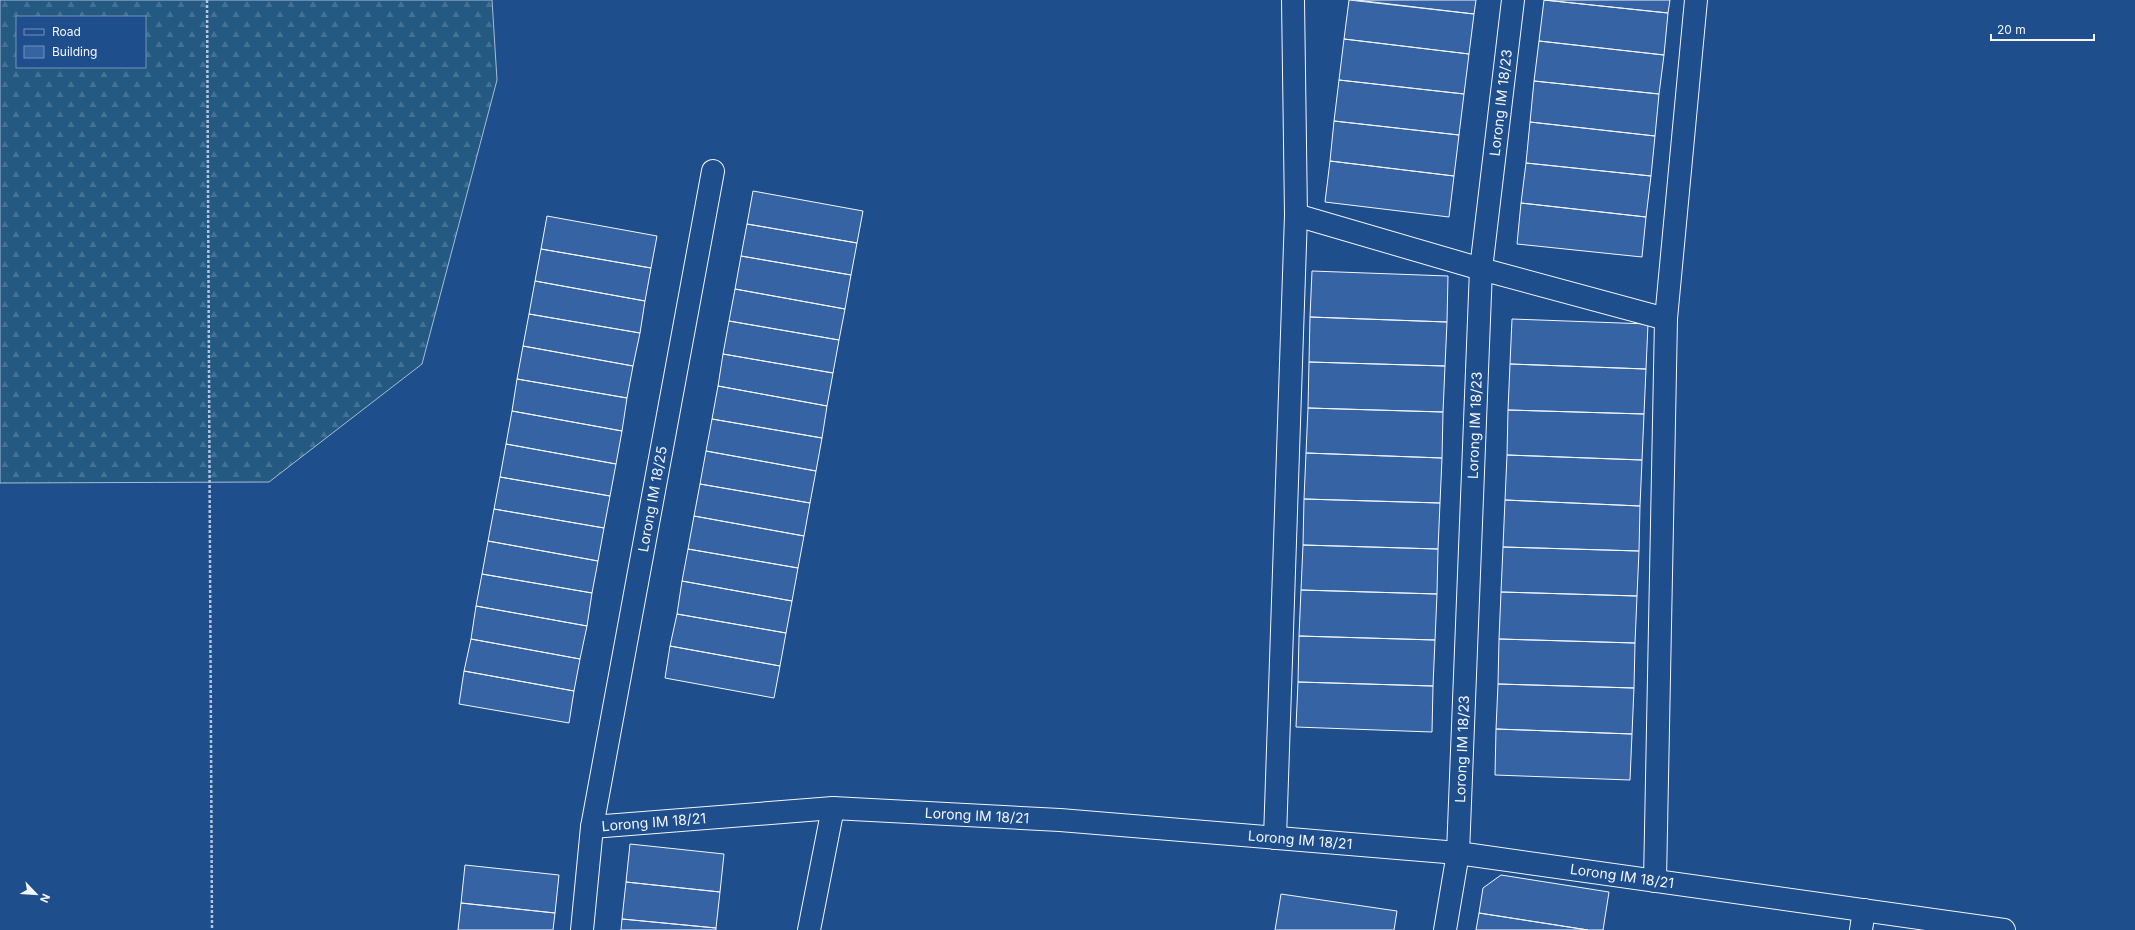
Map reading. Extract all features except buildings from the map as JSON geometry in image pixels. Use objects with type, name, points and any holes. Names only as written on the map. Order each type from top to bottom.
[{"type":"street","points":[[1275,838],[1296,215],[1293,0]]},
{"type":"street","name":"Lorong IM 18/23","points":[[1445,930],[1458,853],[1482,269],[1513,0]]},
{"type":"street","points":[[1655,881],[1666,318],[1696,0]]},
{"type":"street","name":"Lorong IM 18/25","points":[[582,930],[592,827],[713,171]]},
{"type":"street","points":[[1296,215],[1482,269],[1666,318]]},
{"type":"street","points":[[809,930],[833,808]]},
{"type":"street","name":"Lorong IM 18/21","points":[[592,827],[833,808],[1060,820],[1458,853],[1655,881],[1862,920],[2004,930]]},
{"type":"path","points":[[206,0],[212,930]]},
{"type":"green space","points":[[0,0],[492,0],[497,80],[422,364],[269,482],[0,483]]}]
